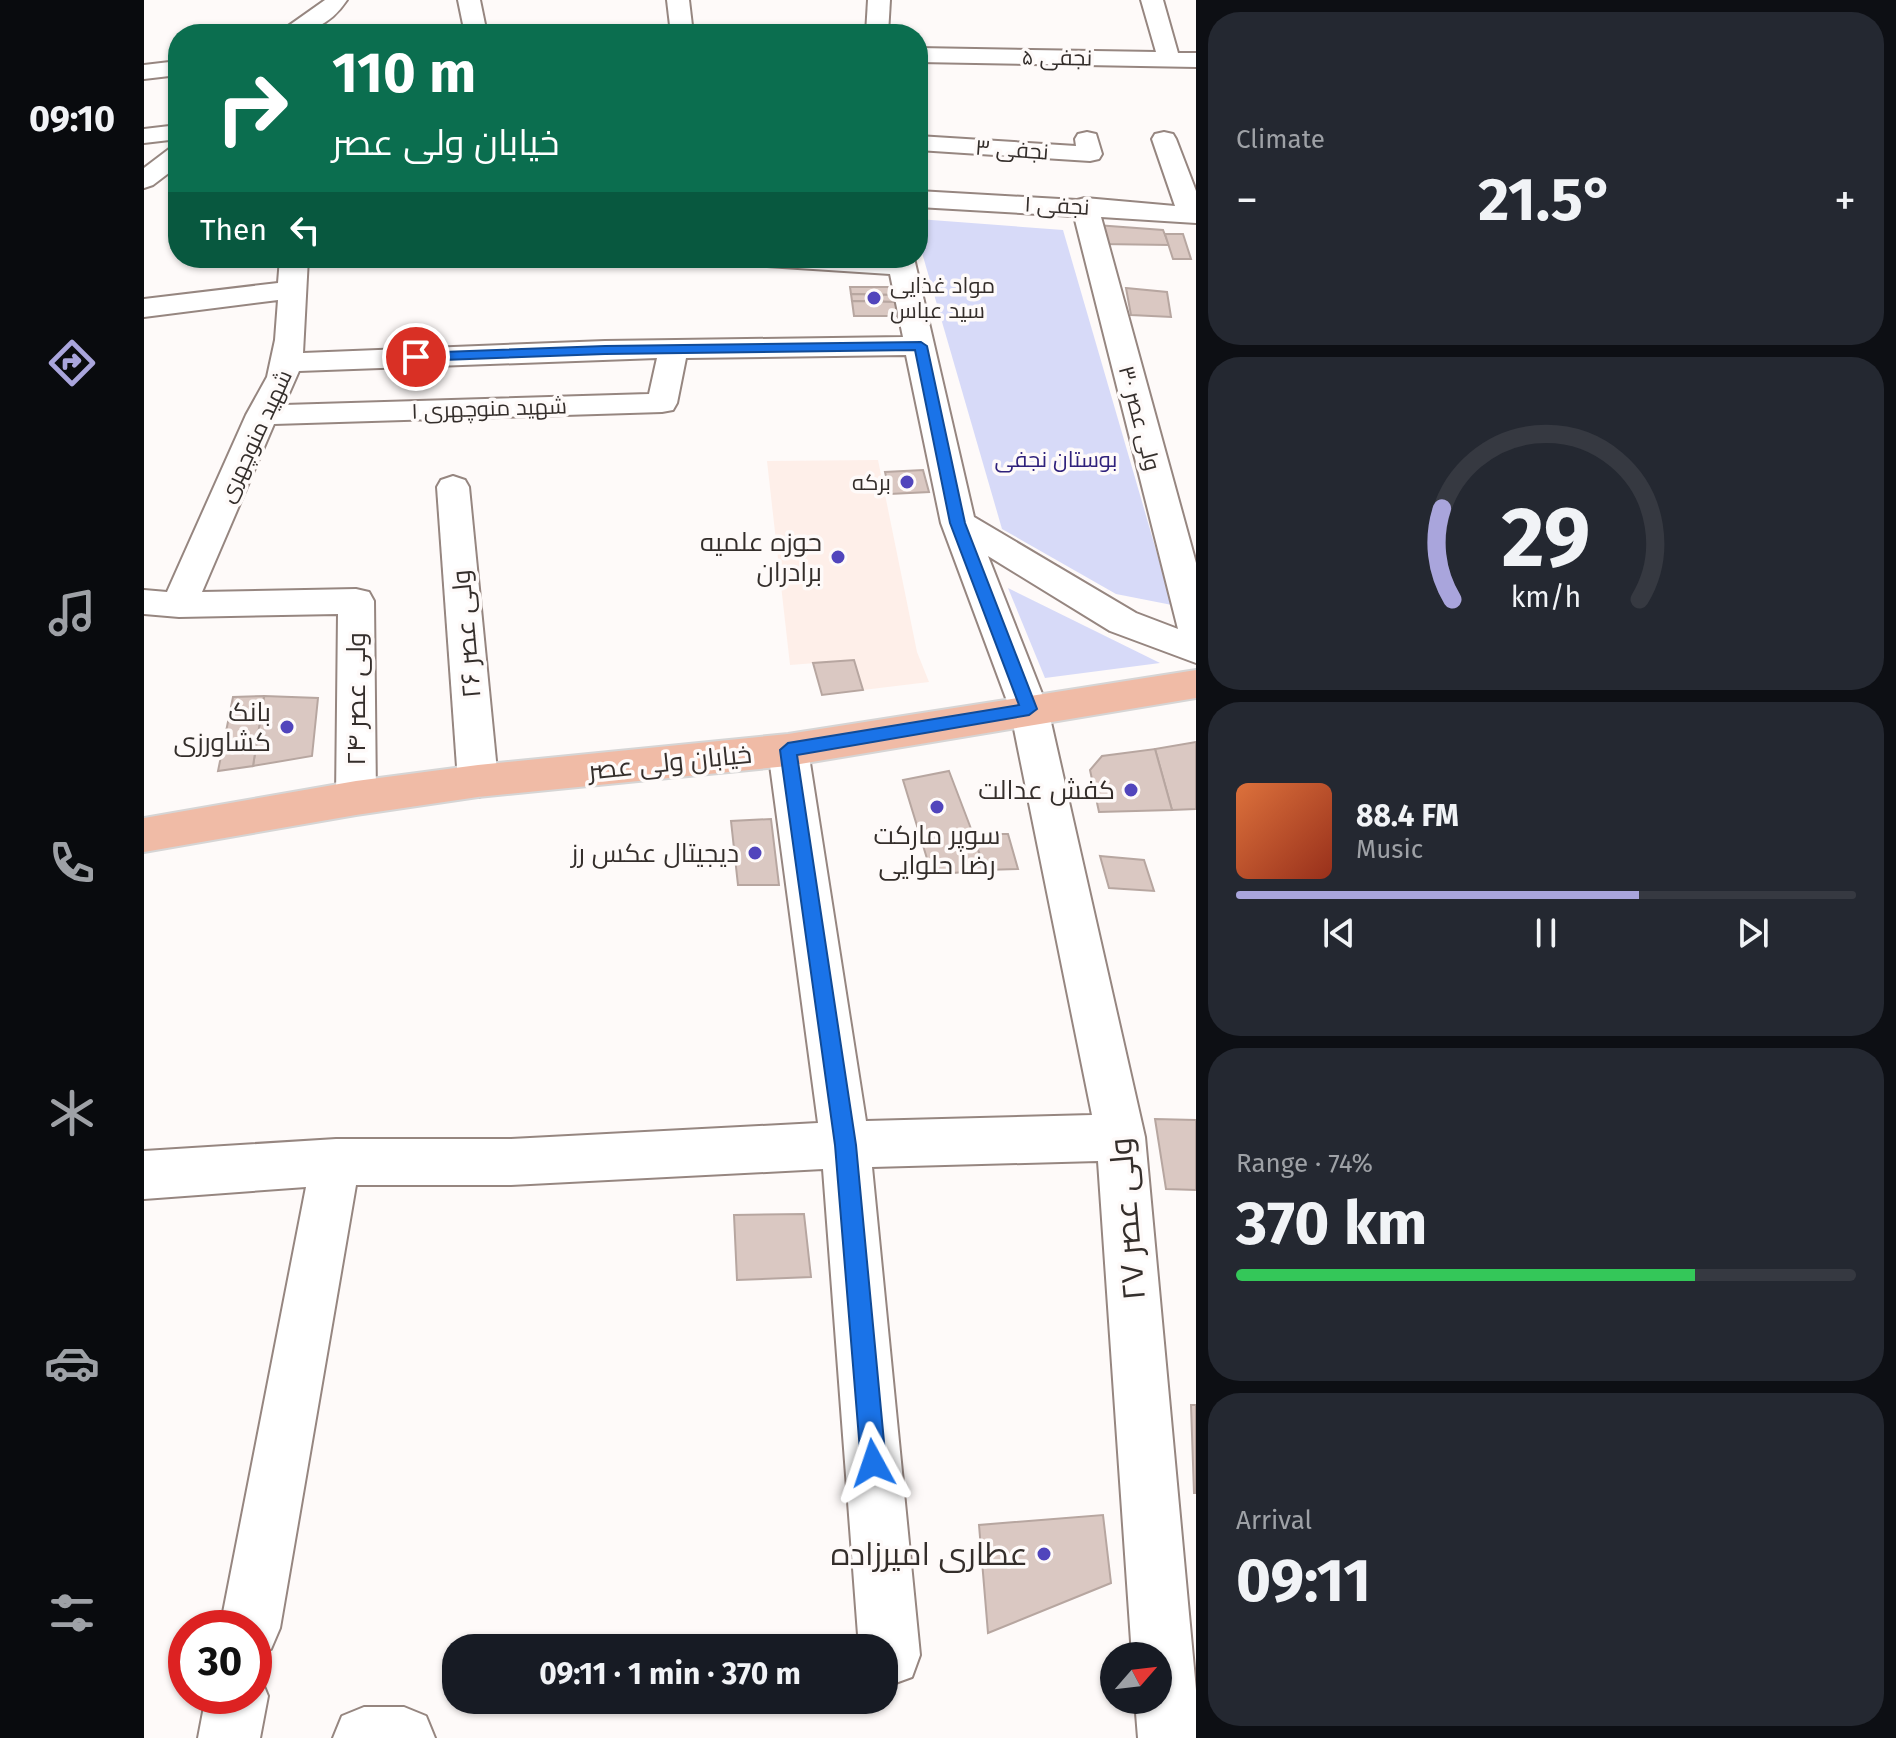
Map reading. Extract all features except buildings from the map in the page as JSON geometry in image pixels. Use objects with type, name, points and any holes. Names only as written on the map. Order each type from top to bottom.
[{"type":"main road","name":"خیابان ولی عصر","points":[[144,835],[356,798],[478,781],[788,750],[1196,684]]},
{"type":"street","points":[[305,24],[330,9],[336,0]]},
{"type":"street","points":[[469,0],[474,24]]},
{"type":"street","points":[[678,0],[681,24]]},
{"type":"street","points":[[878,24],[879,0]]},
{"type":"street","points":[[1152,0],[1169,60]]},
{"type":"street","name":"نجفی ۵","points":[[928,55],[1196,60]]},
{"type":"street","points":[[144,72],[168,69]]},
{"type":"street","points":[[144,136],[168,133]]},
{"type":"street","name":"نجفی ۳","points":[[928,144],[1090,154],[1087,139]]},
{"type":"street","points":[[1164,139],[1193,214]]},
{"type":"street","points":[[144,180],[168,162]]},
{"type":"street","name":"نجفی ۱","points":[[928,199],[1193,214]]},
{"type":"street","name":"ولی عصر ۳۰","points":[[1085,206],[1196,629]]},
{"type":"street","name":"شهید منوچهری","points":[[161,603],[262,415],[277,395],[289,362],[293,268]]},
{"type":"street","points":[[833,283],[903,269]]},
{"type":"street","name":"ولی عصر ۲۷","points":[[903,269],[958,523],[1029,709],[1121,1137],[1169,1738]]},
{"type":"street","points":[[144,308],[291,290]]},
{"type":"street","points":[[289,362],[605,350],[921,346]]},
{"type":"street","name":"شهید منوچهری ۱","points":[[262,415],[662,403],[673,351]]},
{"type":"street","name":"ولی عصر ۲۶","points":[[453,487],[478,781]]},
{"type":"street","points":[[958,523],[1123,622],[1196,650]]},
{"type":"street","name":"ولی عصر ۲۴","points":[[161,603],[356,601],[356,798]]},
{"type":"street","points":[[788,750],[845,1145],[888,1634]]},
{"type":"street","points":[[144,1175],[336,1162],[511,1162],[845,1145],[1121,1137]]},
{"type":"street","points":[[253,1610],[336,1162]]},
{"type":"street","points":[[229,1738],[234,1714]]},
{"type":"street","points":[[364,1738],[404,1738]]},
{"type":"shaded area","name":"حوزه علمیه برادران","points":[[878,460],[917,652],[929,682],[863,690],[854,660],[790,665],[767,461]]},
{"type":"green space","name":"بوستان نجفی","points":[[928,220],[1063,230],[1172,605],[1116,594],[1002,529],[926,268]]},
{"type":"green space","points":[[1008,588],[1160,663],[1045,678]]},
{"type":"place","name":"مواد غذایی سید عباس","points":[[874,298]]},
{"type":"place","name":"برکه","points":[[907,482]]},
{"type":"place","name":"حوزه علمیه برادران","points":[[838,557]]},
{"type":"place","name":"بانک کشاورزی","points":[[287,727]]},
{"type":"place","name":"کفش عدالت","points":[[1131,790]]},
{"type":"place","name":"سوپر مارکت رضا حلوایی","points":[[937,807]]},
{"type":"place","name":"دیجیتال عکس رز","points":[[755,853]]},
{"type":"place","name":"عطاری امیرزاده","points":[[1044,1554]]},
{"type":"route","points":[[416,357],[605,350],[921,346],[958,523],[1029,709],[788,750],[845,1145],[873,1463]]}]
